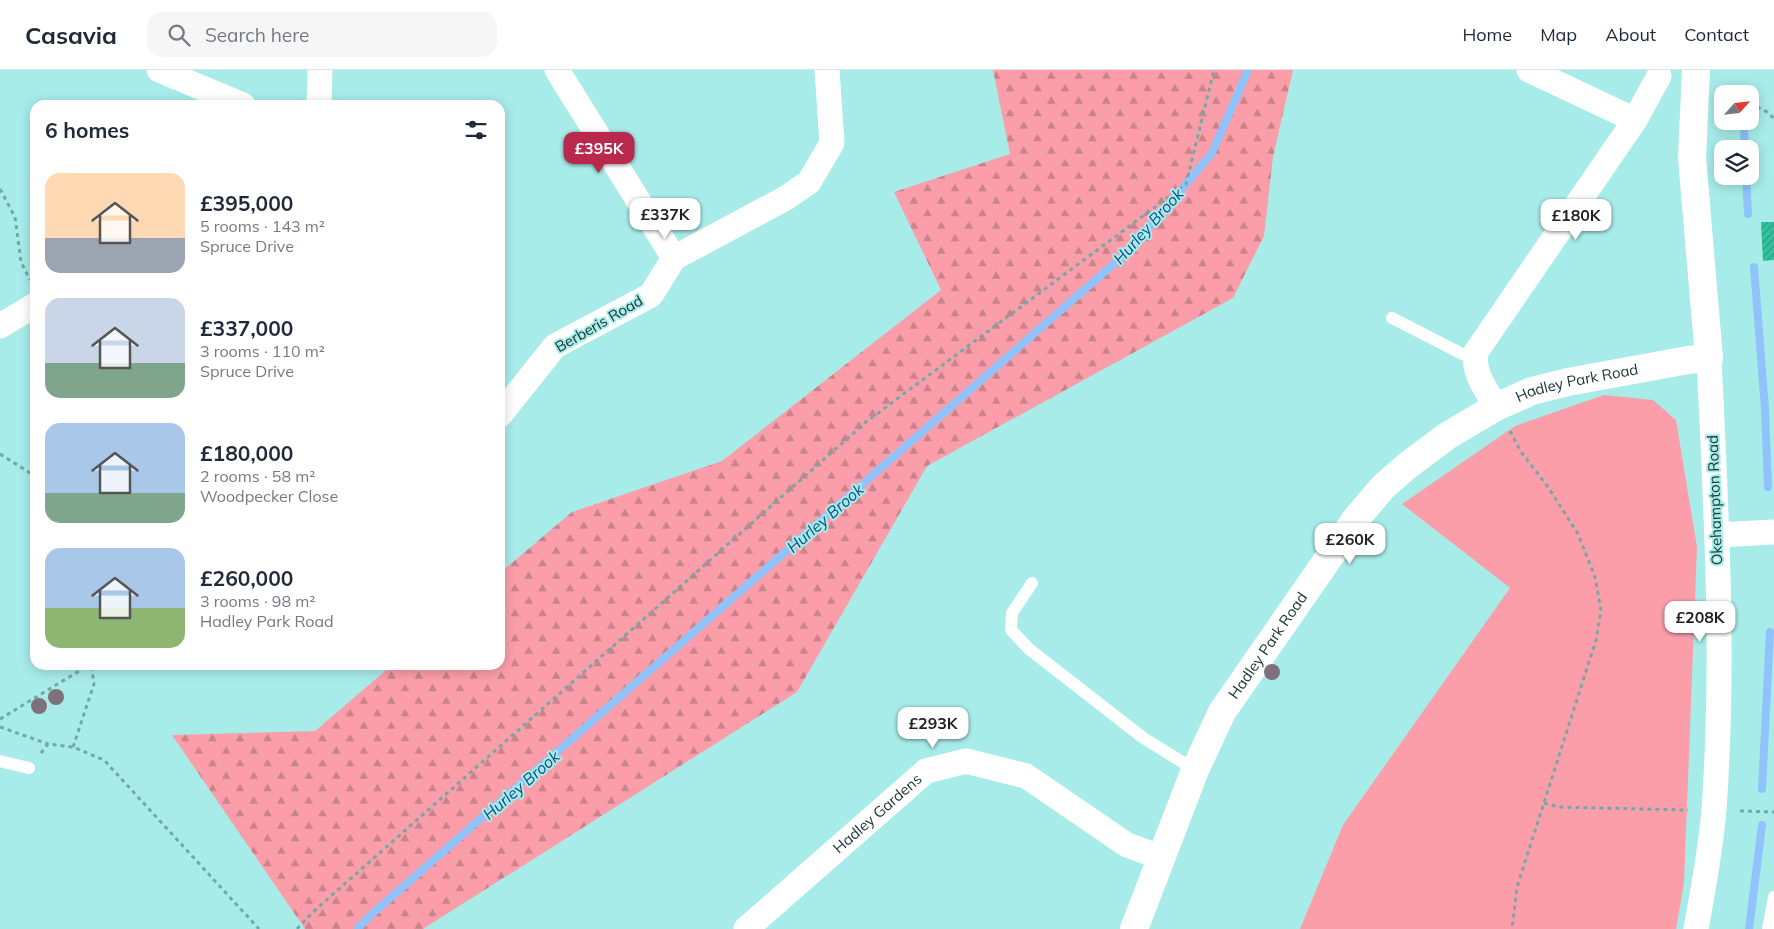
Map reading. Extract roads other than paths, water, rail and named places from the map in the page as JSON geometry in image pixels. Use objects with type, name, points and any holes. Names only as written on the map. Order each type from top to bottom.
[{"type":"street","points":[[159,70],[231,100]]},
{"type":"street","points":[[319,100],[320,70]]},
{"type":"street","points":[[557,70],[674,258]]},
{"type":"street","name":"Berberis Road","points":[[505,409],[555,346],[651,295],[674,258],[786,198],[809,182],[832,143],[827,70]]},
{"type":"street","points":[[1528,70],[1635,120]]},
{"type":"street","name":"Okehampton Road","points":[[1696,70],[1692,158],[1709,358],[1718,535],[1720,657],[1714,810],[1696,929]]},
{"type":"street","points":[[1496,407],[1476,371],[1474,360],[1476,352],[1635,120],[1659,76]]},
{"type":"street","points":[[0,326],[30,297]]},
{"type":"street","name":"Hadley Park Road","points":[[1134,929],[1160,857],[1195,770],[1222,712],[1355,520],[1384,488],[1407,466],[1447,436],[1496,407],[1532,391],[1568,382],[1688,360],[1709,358]]},
{"type":"street","points":[[1718,535],[1774,532]]},
{"type":"street","name":"Hadley Gardens","points":[[746,929],[926,771],[966,761],[1026,776],[1127,845],[1160,857]]},
{"type":"lane","points":[[1392,318],[1474,360]]},
{"type":"lane","points":[[1032,583],[1012,613],[1011,630],[1029,650],[1134,731],[1195,770]]},
{"type":"lane","points":[[0,762],[30,768]]},
{"type":"lane","points":[[1768,929],[1774,897]]},
{"type":"waterway","name":"Hurley Brook","points":[[357,929],[1133,247],[1212,153],[1248,70]]},
{"type":"waterway","points":[[1744,130],[1745,140]]},
{"type":"waterway","points":[[1746,185],[1748,214]]},
{"type":"waterway","points":[[1754,267],[1765,409],[1768,487]]},
{"type":"waterway","points":[[1762,789],[1770,632]]},
{"type":"waterway","points":[[1749,929],[1762,825]]}]
